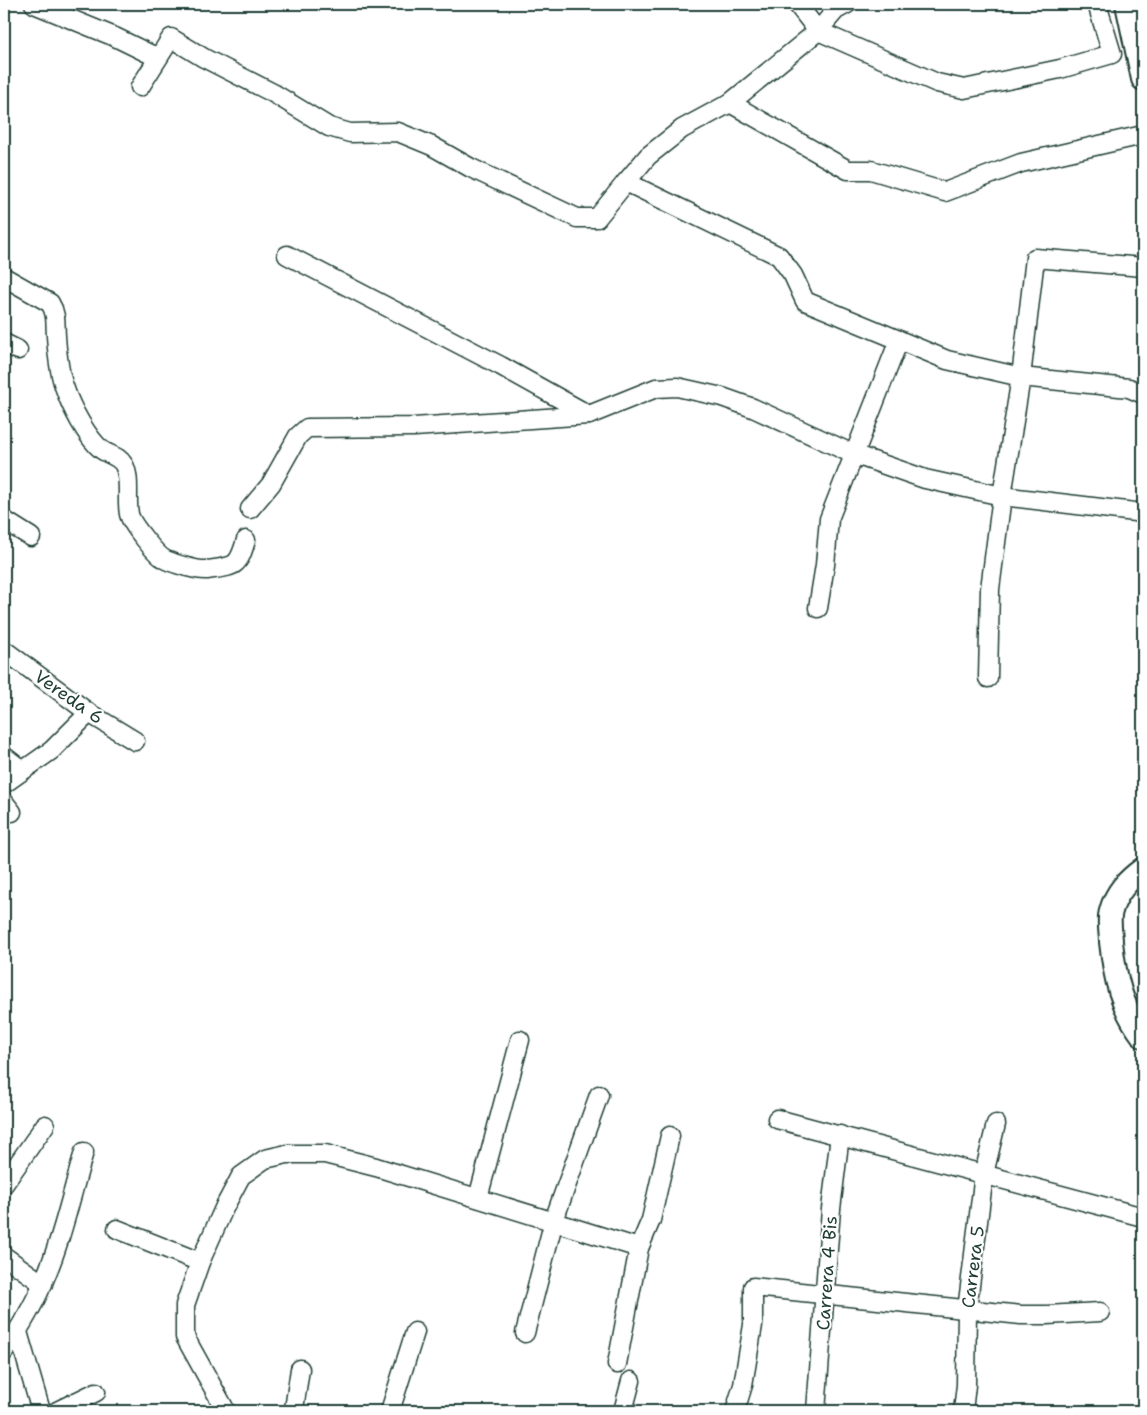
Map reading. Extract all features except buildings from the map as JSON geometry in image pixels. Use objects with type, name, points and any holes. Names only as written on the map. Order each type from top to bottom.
[{"type":"main road","points":[[1127,4],[1143,79]]},
{"type":"main road","points":[[1143,869],[1128,880],[1118,894],[1110,912],[1114,972],[1128,1014],[1143,1036]]},
{"type":"street","points":[[34,4],[115,37],[158,58]]},
{"type":"street","points":[[797,4],[818,31],[936,83],[964,89],[1060,69],[1112,54],[1097,4]]},
{"type":"street","points":[[140,87],[171,38],[204,58],[273,92],[329,127],[350,133],[398,132],[432,146],[472,168],[577,218],[597,218],[648,156],[682,129],[730,103],[818,31],[836,10],[847,4]]},
{"type":"street","points":[[730,103],[848,170],[871,170],[945,192],[1021,163],[1143,135]]},
{"type":"street","points":[[626,182],[779,256],[793,275],[805,301],[898,340],[947,360],[1021,377],[1128,388],[1143,394]]},
{"type":"street","points":[[287,255],[502,366],[589,414]]},
{"type":"street","points":[[988,678],[990,589],[1002,496],[1021,377],[1035,258],[1143,267]]},
{"type":"street","points":[[4,278],[50,303],[55,311],[56,337],[64,388],[88,433],[102,450],[123,463],[127,475],[129,515],[138,532],[165,560],[203,570],[234,565],[241,558],[246,540]]},
{"type":"street","points":[[818,608],[825,565],[829,519],[898,340]]},
{"type":"street","points":[[250,509],[272,484],[298,436],[307,428],[414,427],[589,414],[656,388],[677,387],[722,397],[753,408],[853,454],[925,479],[1002,496],[1143,513]]},
{"type":"street","points":[[4,520],[31,537]]},
{"type":"street","name":"Vereda 6","points":[[4,650],[89,713],[135,741]]},
{"type":"street","points":[[4,784],[52,750],[89,713]]},
{"type":"street","points":[[4,756],[22,770]]},
{"type":"street","points":[[478,1198],[520,1040]]},
{"type":"street","points":[[525,1333],[554,1220],[599,1095]]},
{"type":"street","points":[[777,1119],[1143,1217]]},
{"type":"street","name":"Carrera 5","points":[[963,1411],[966,1385],[967,1310],[984,1174],[996,1124]]},
{"type":"street","points":[[4,1184],[45,1125]]},
{"type":"street","name":"Carrera 4 Bis","points":[[816,1411],[831,1209],[840,1135]]},
{"type":"street","points":[[617,1364],[639,1248],[651,1220],[670,1136]]},
{"type":"street","points":[[4,1352],[18,1332],[43,1284],[60,1236],[84,1152]]},
{"type":"street","points":[[226,1411],[185,1337],[185,1305],[200,1262],[225,1206],[241,1176],[265,1159],[287,1154],[325,1154],[376,1166],[639,1248]]},
{"type":"street","points":[[116,1228],[200,1262]]},
{"type":"street","points":[[4,1256],[43,1284]]},
{"type":"street","points":[[735,1411],[743,1385],[754,1325],[752,1288],[1030,1315],[1100,1312]]},
{"type":"street","points":[[18,1332],[41,1411]]},
{"type":"street","points":[[390,1411],[415,1332]]},
{"type":"street","points":[[292,1411],[294,1409],[300,1369]]},
{"type":"street","points":[[623,1411],[631,1381]]},
{"type":"street","points":[[57,1411],[96,1392]]}]
